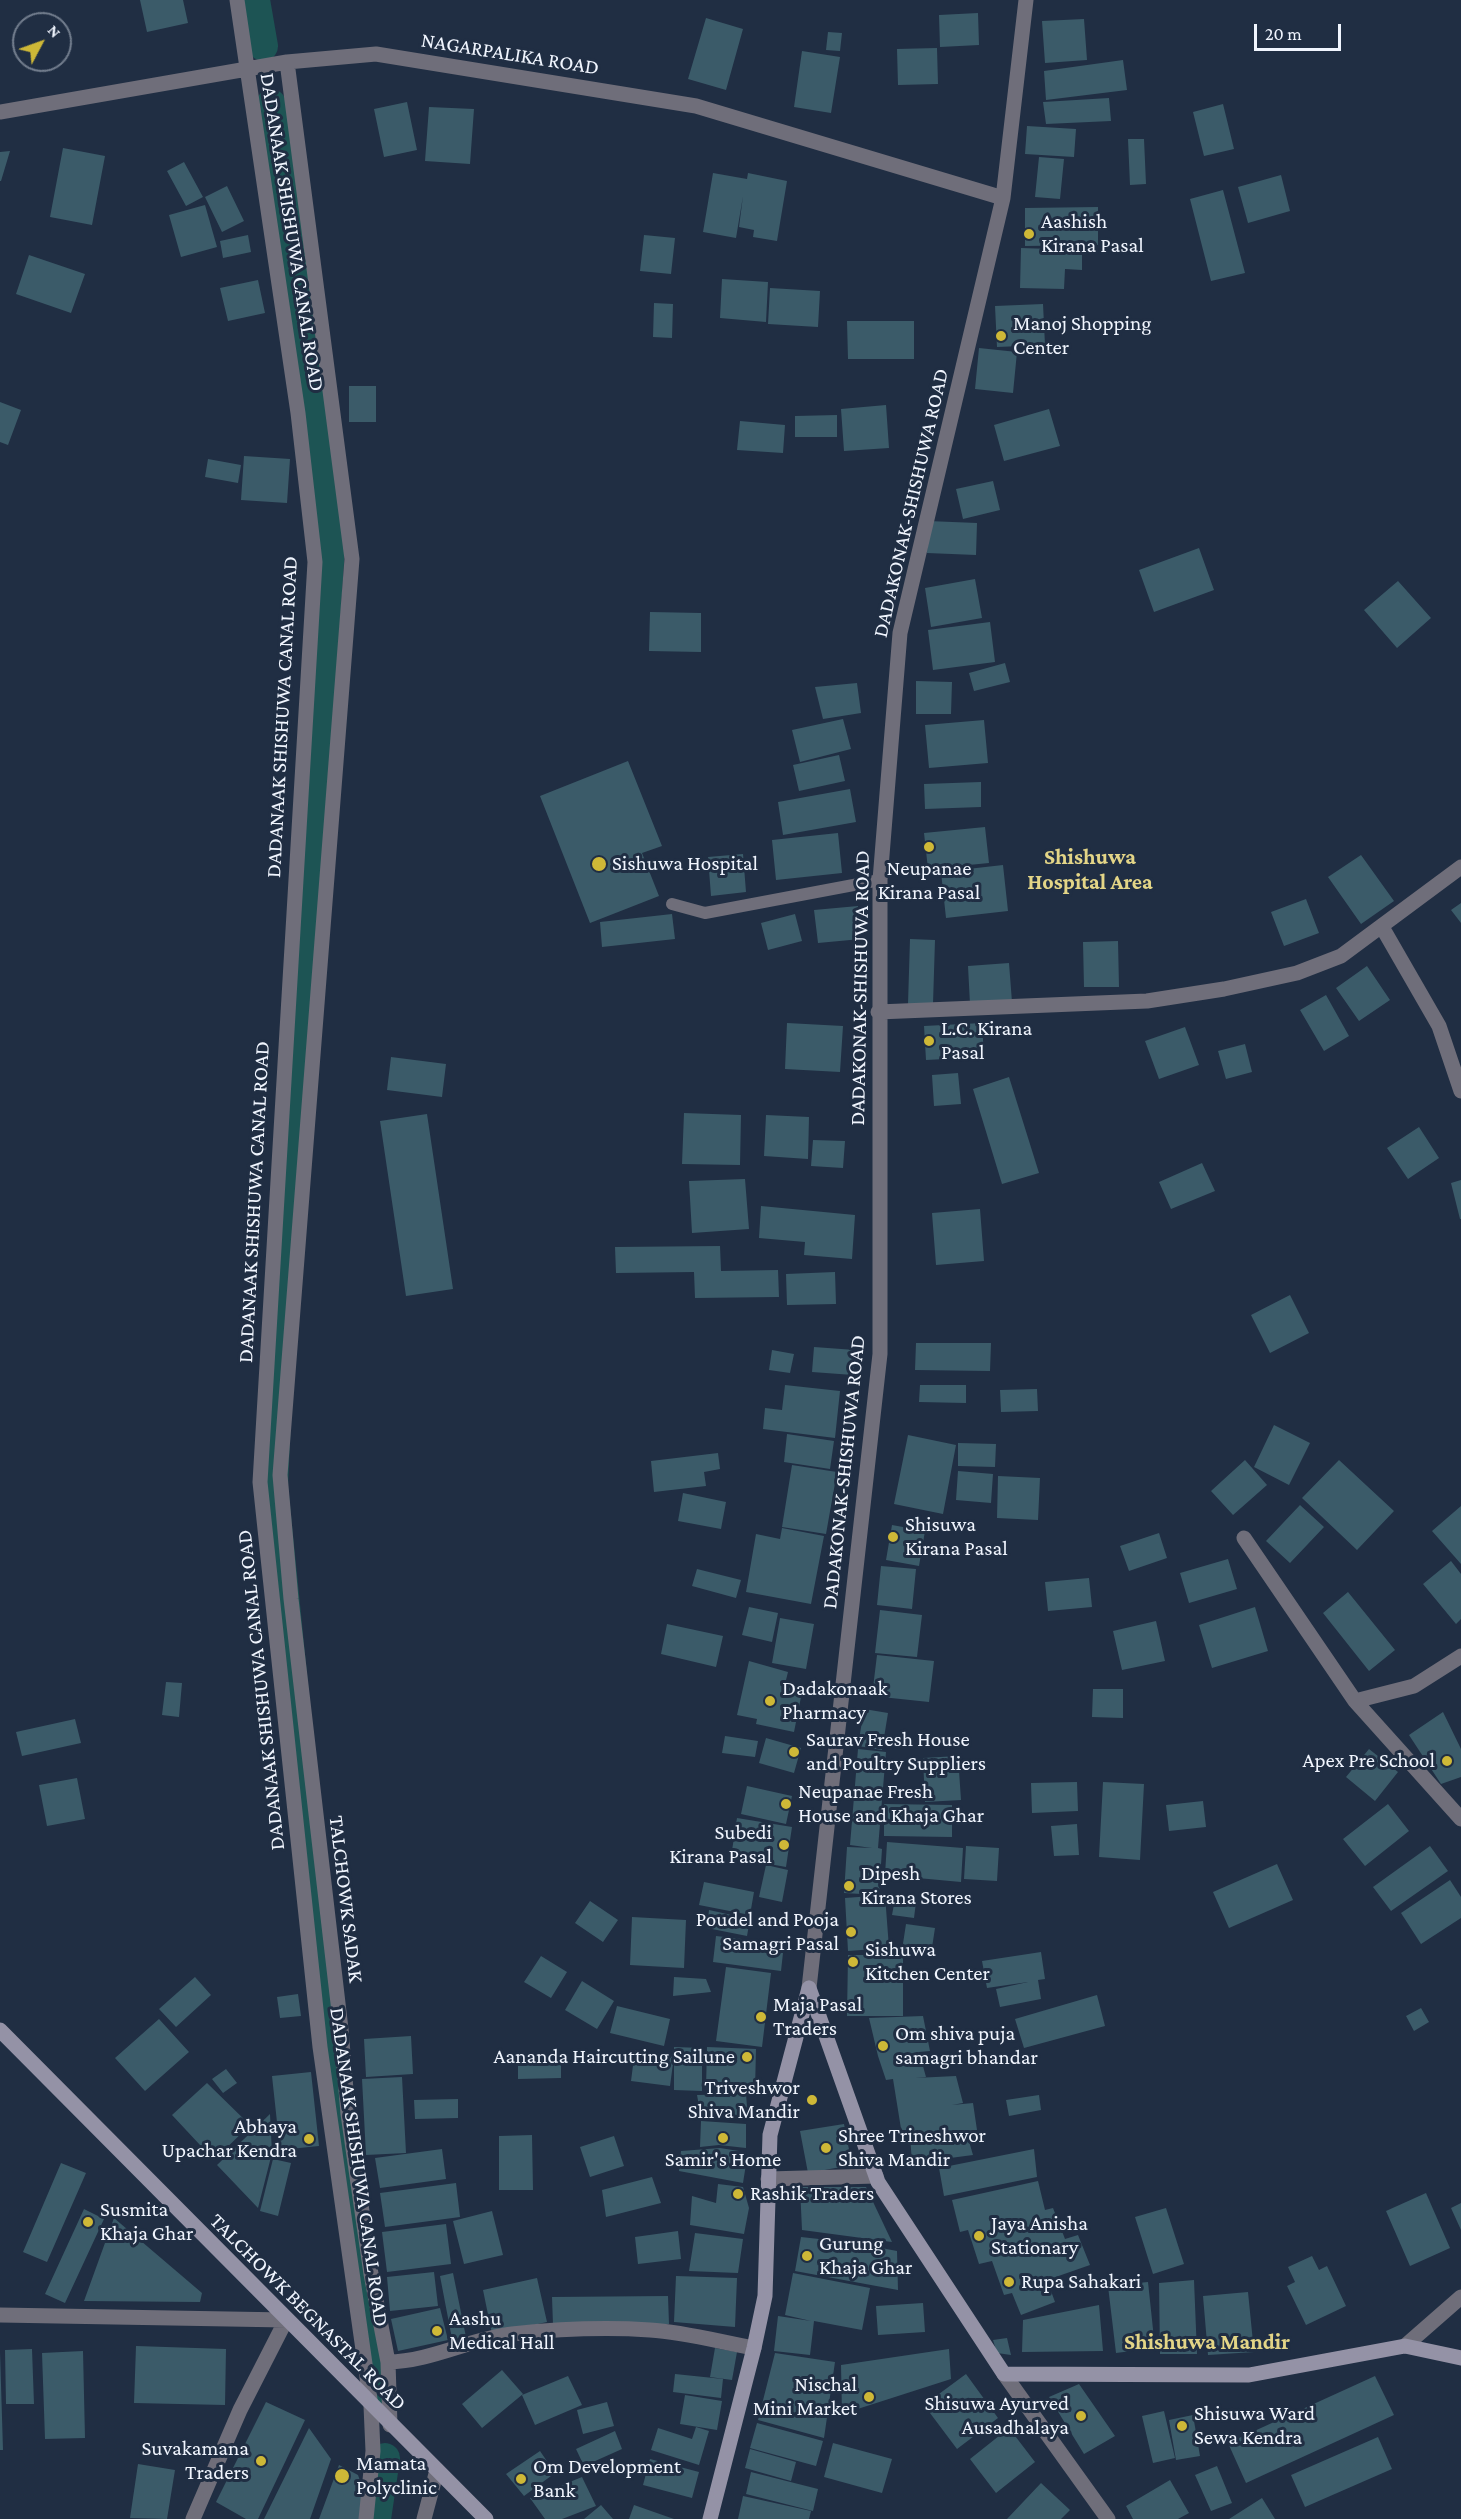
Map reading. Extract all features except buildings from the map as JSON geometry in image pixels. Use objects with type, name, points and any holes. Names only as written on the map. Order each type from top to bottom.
[{"type":"main road","points":[[809,1988],[876,2176],[1004,2374],[1249,2375],[1405,2346],[1461,2358]]},
{"type":"main road","points":[[710,2519],[765,2296],[770,2135],[809,1988]]},
{"type":"main road","name":"TALCHOWK BEGNASTAL ROAD","points":[[0,2030],[371,2406],[486,2519]]},
{"type":"street","name":"DADANAAK SHISHUWA CANAL ROAD","points":[[237,0],[298,413],[315,562],[260,1482],[320,2047],[371,2406],[373,2451],[366,2519]]},
{"type":"street","name":"DADAKONAK-SHISHUWA ROAD","points":[[809,1988],[880,1354],[879,880],[900,633],[1003,198],[1026,0]]},
{"type":"street","name":"NAGARPALIKA ROAD","points":[[0,112],[287,62],[376,54],[696,106],[1003,198]]},
{"type":"street","name":"DADANAAK SHISHUWA CANAL ROAD","points":[[280,1475],[352,559],[287,62]]},
{"type":"street","points":[[878,1012],[1147,1001],[1224,989],[1297,973],[1341,956],[1461,867]]},
{"type":"street","points":[[1382,927],[1439,1026],[1461,1091]]},
{"type":"street","name":"TALCHOWK SADAK","points":[[280,1475],[291,1599],[341,2029],[348,2114],[370,2274],[388,2362],[390,2425]]},
{"type":"street","points":[[1244,1538],[1355,1701],[1461,1819]]},
{"type":"street","points":[[1355,1701],[1414,1686],[1461,1656]]},
{"type":"street","points":[[768,2179],[876,2176]]},
{"type":"street","points":[[1405,2346],[1461,2297]]},
{"type":"street","points":[[0,2315],[286,2320],[240,2410],[192,2519]]},
{"type":"street","points":[[388,2362],[412,2362],[472,2342],[511,2334],[581,2329],[652,2330],[754,2348]]},
{"type":"street","points":[[1004,2374],[1108,2519]]},
{"type":"street","points":[[424,2519],[437,2470]]},
{"type":"lane","points":[[672,904],[705,913],[879,880]]},
{"type":"waterway","points":[[255,0],[263,46]]},
{"type":"waterway","points":[[271,104],[330,547],[281,1308],[273,1486],[308,1833],[352,2202],[379,2391]]},
{"type":"waterway","points":[[376,2519],[385,2458]]},
{"type":"place","name":"Aashish Kirana Pasal","points":[[1029,234]]},
{"type":"place","name":"Manoj Shopping Center","points":[[1001,336]]},
{"type":"place","name":"Neupanae Kirana Pasal","points":[[929,847]]},
{"type":"place","name":"Sishuwa Hospital","points":[[599,864]]},
{"type":"place","name":"L.C. Kirana Pasal","points":[[929,1041]]},
{"type":"place","name":"Shisuwa Kirana Pasal","points":[[893,1537]]},
{"type":"place","name":"Dadakonaak Pharmacy","points":[[770,1701]]},
{"type":"place","name":"Saurav Fresh House and Poultry Suppliers","points":[[794,1752]]},
{"type":"place","name":"Apex Pre School","points":[[1447,1761]]},
{"type":"place","name":"Neupanae Fresh House and Khaja Ghar","points":[[786,1804]]},
{"type":"place","name":"Subedi Kirana Pasal","points":[[784,1845]]},
{"type":"place","name":"Dipesh Kirana Stores","points":[[849,1886]]},
{"type":"place","name":"Poudel and Pooja Samagri Pasal","points":[[851,1932]]},
{"type":"place","name":"Sishuwa Kitchen Center","points":[[853,1962]]},
{"type":"place","name":"Maja Pasal Traders","points":[[761,2017]]},
{"type":"place","name":"Om shiva puja samagri bhandar","points":[[883,2046]]},
{"type":"place","name":"Aananda Haircutting Sailune","points":[[747,2057]]},
{"type":"place","name":"Triveshwor Shiva Mandir","points":[[812,2100]]},
{"type":"place","name":"Samir's Home","points":[[723,2138]]},
{"type":"place","name":"Abhaya Upachar Kendra","points":[[309,2139]]},
{"type":"place","name":"Shree Trineshwor Shiva Mandir","points":[[826,2148]]},
{"type":"place","name":"Rashik Traders","points":[[738,2194]]},
{"type":"place","name":"Susmita Khaja Ghar","points":[[88,2222]]},
{"type":"place","name":"Jaya Anisha Stationary","points":[[979,2236]]},
{"type":"place","name":"Gurung Khaja Ghar","points":[[807,2256]]},
{"type":"place","name":"Rupa Sahakari","points":[[1009,2282]]},
{"type":"place","name":"Aashu Medical Hall","points":[[437,2331]]},
{"type":"place","name":"Nischal Mini Market","points":[[869,2397]]},
{"type":"place","name":"Shisuwa Ayurved Ausadhalaya","points":[[1081,2416]]},
{"type":"place","name":"Shisuwa Ward Sewa Kendra","points":[[1182,2426]]},
{"type":"place","name":"Suvakamana Traders","points":[[261,2461]]},
{"type":"place","name":"Mamata Polyclinic","points":[[342,2476]]},
{"type":"place","name":"Om Development Bank","points":[[521,2479]]},
{"type":"district","name":"Shishuwa Hospital Area","points":[[1090,870]]},
{"type":"district","name":"Shishuwa Mandir","points":[[1207,2342]]}]
